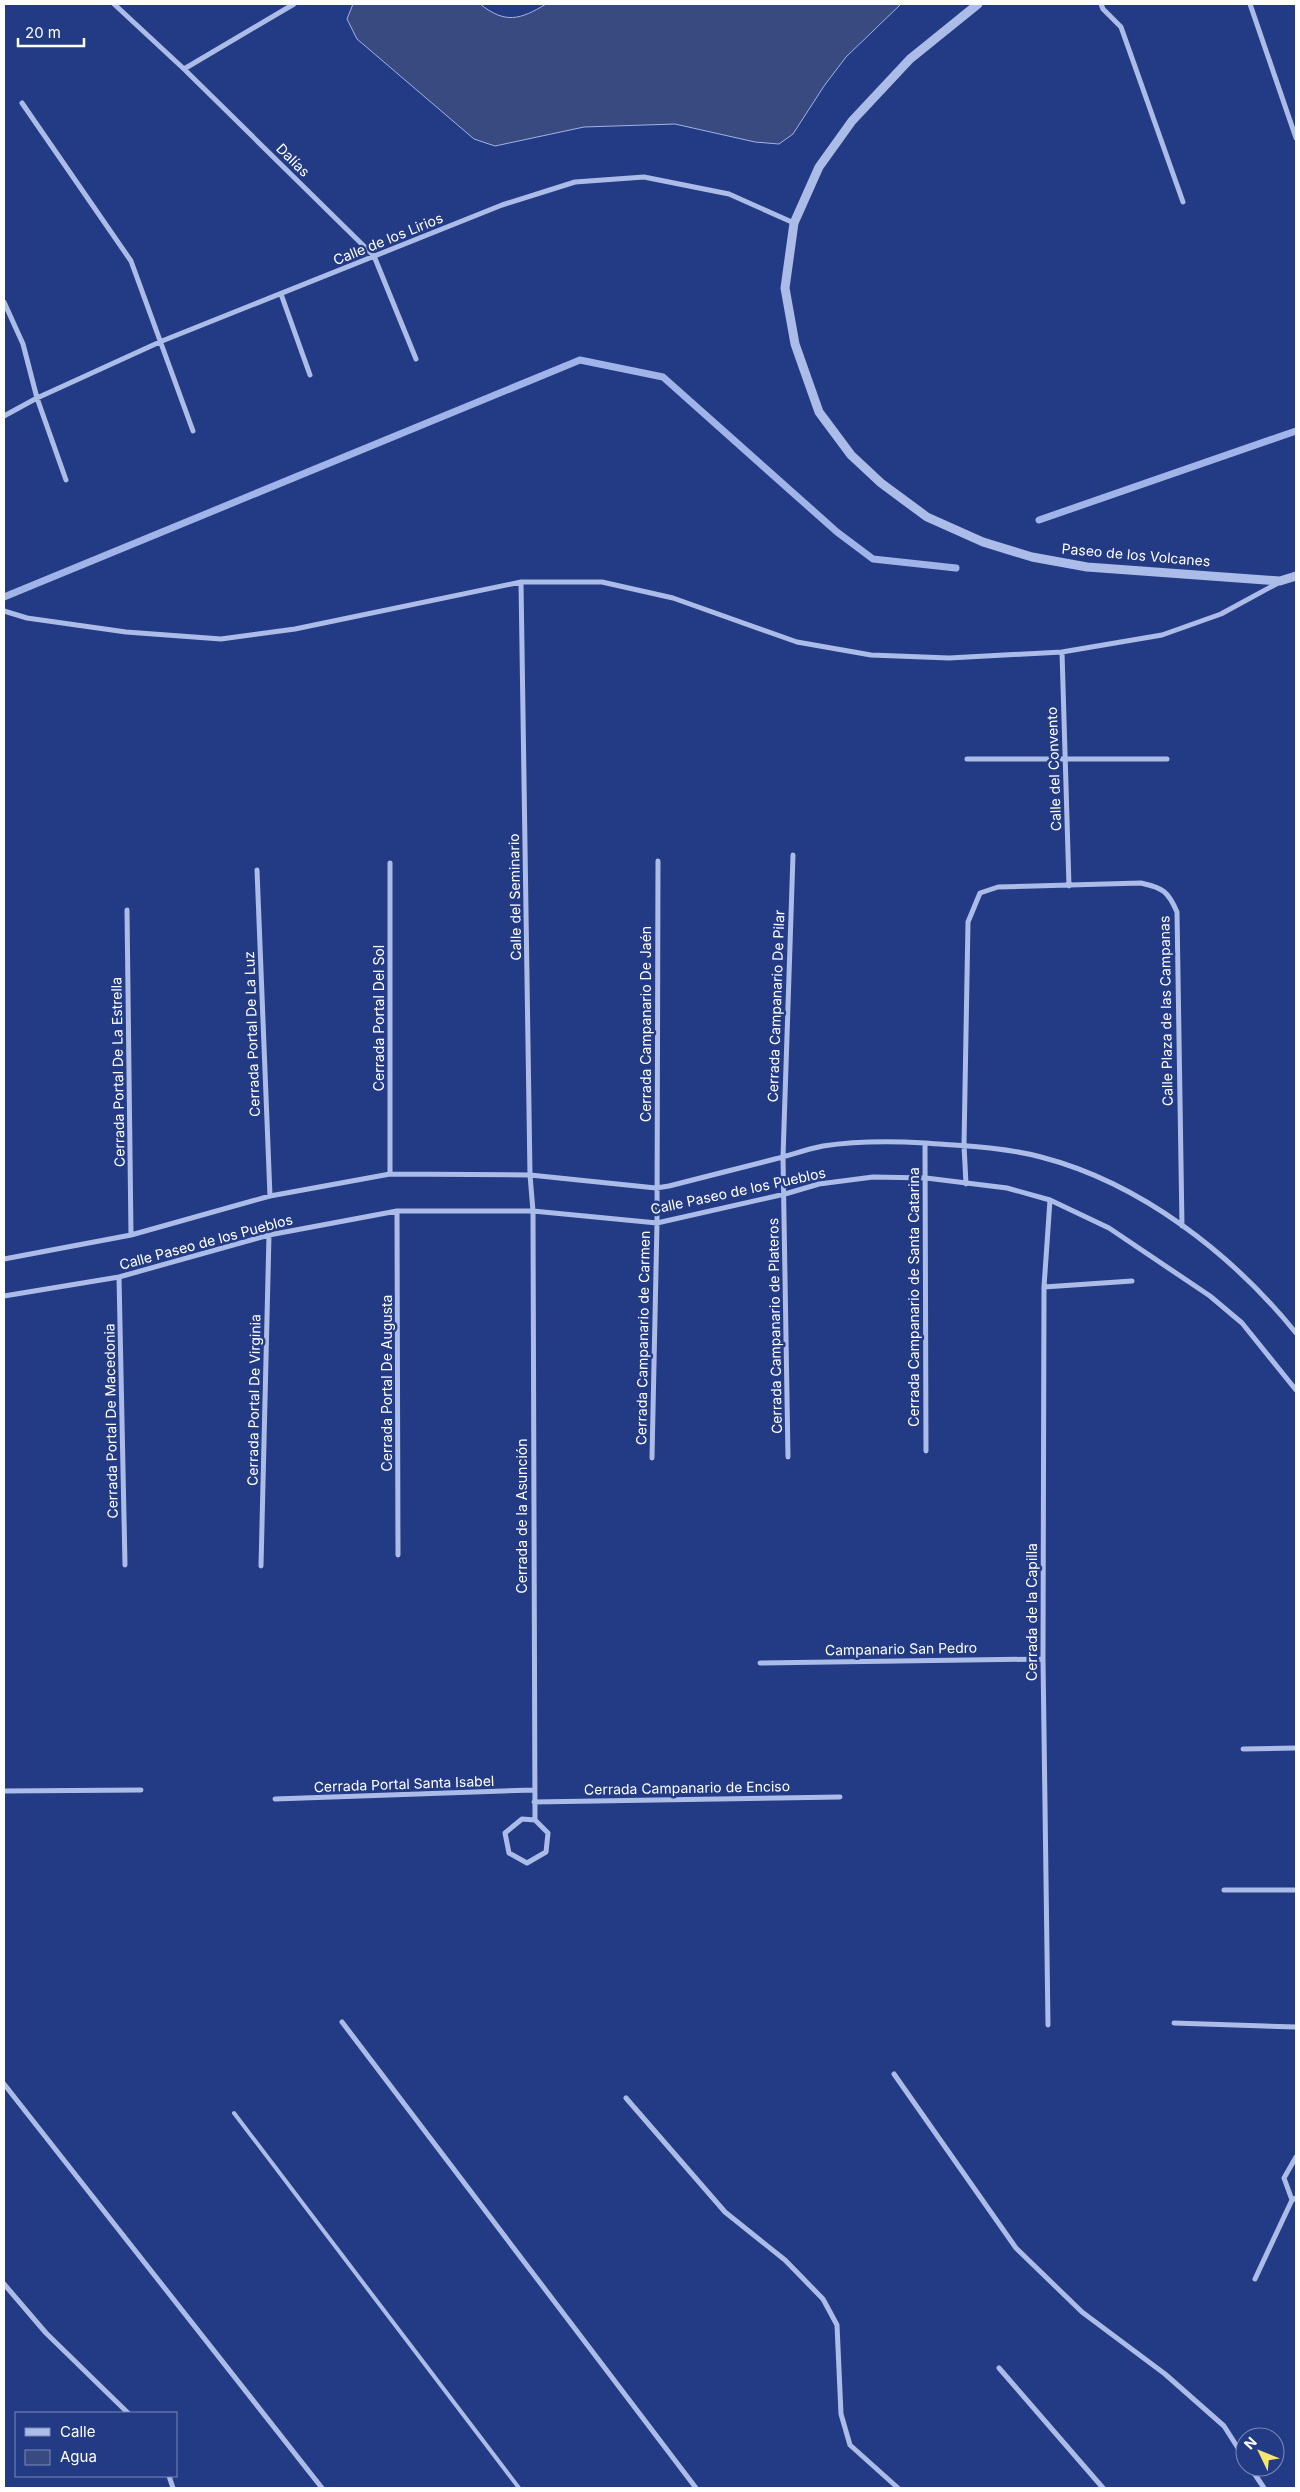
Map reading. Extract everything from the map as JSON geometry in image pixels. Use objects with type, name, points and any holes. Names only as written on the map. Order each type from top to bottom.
[{"type":"street","name":"Dalías","points":[[114,4],[184,69],[374,256],[416,359]]},
{"type":"street","points":[[184,69],[294,4]]},
{"type":"street","name":"Paseo de los Volcanes","points":[[978,4],[910,59],[852,121],[819,167],[794,223],[785,288],[795,344],[819,412],[851,455],[881,483],[927,517],[983,542],[1032,557],[1087,567],[1280,581],[1296,576]]},
{"type":"street","points":[[1101,4],[1103,9],[1121,27],[1182,202]]},
{"type":"street","points":[[1250,4],[1296,138]]},
{"type":"street","points":[[22,102],[131,261],[162,341],[193,431]]},
{"type":"street","name":"Calle de los Lirios","points":[[4,416],[38,398],[162,341],[502,205],[575,182],[644,177],[729,194],[794,223]]},
{"type":"street","points":[[281,294],[310,375]]},
{"type":"street","points":[[4,302],[23,344],[38,398],[66,480]]},
{"type":"street","points":[[4,612],[27,618],[126,632],[221,639],[295,629],[522,582],[602,582],[673,598],[797,642],[871,655],[949,658],[1062,652],[1162,635],[1221,614],[1280,581]]},
{"type":"street","name":"Calle del Seminario","points":[[522,582],[530,1175],[533,1211]]},
{"type":"street","name":"Calle del Convento","points":[[1062,652],[1069,886]]},
{"type":"street","points":[[967,759],[1167,759]]},
{"type":"street","name":"Cerrada Campanario De Pilar","points":[[785,1194],[783,1157],[793,855]]},
{"type":"street","name":"Cerrada Campanario De Jaén","points":[[656,1188],[658,861]]},
{"type":"street","name":"Cerrada Portal Del Sol","points":[[390,863],[390,1174]]},
{"type":"street","name":"Cerrada Portal De La Luz","points":[[257,870],[270,1196]]},
{"type":"street","name":"Calle Plaza de las Campanas","points":[[966,1184],[964,1145],[968,922],[972,908],[980,893],[998,887],[1141,883],[1159,887],[1170,897],[1176,912],[1182,1226]]},
{"type":"street","name":"Cerrada Portal De La Estrella","points":[[128,910],[131,1235]]},
{"type":"street","name":"Calle Paseo de los Pueblos","points":[[4,1259],[131,1235],[270,1196],[390,1174],[530,1175],[656,1188],[822,1146],[898,1141],[964,1145],[1042,1157],[1093,1176],[1143,1200],[1182,1226],[1233,1267],[1277,1310],[1296,1333]]},
{"type":"street","name":"Cerrada Campanario de Santa Catarina","points":[[925,1143],[926,1451]]},
{"type":"street","name":"Calle Paseo de los Pueblos","points":[[4,1296],[119,1277],[269,1235],[397,1211],[533,1211],[657,1223],[785,1194],[819,1184],[873,1177],[926,1178],[1007,1188],[1050,1200],[1109,1228],[1210,1296],[1242,1323],[1296,1390]]},
{"type":"street","name":"Cerrada Campanario de Carmen","points":[[652,1458],[657,1223],[656,1188]]},
{"type":"street","name":"Cerrada Campanario de Plateros","points":[[785,1194],[788,1457]]},
{"type":"street","name":"Cerrada de la Capilla","points":[[1048,2024],[1043,1658],[1044,1287],[1050,1200]]},
{"type":"street","name":"Cerrada Portal De Augusta","points":[[397,1211],[398,1555]]},
{"type":"street","name":"Cerrada de la Asunción","points":[[533,1211],[533,1790],[535,1820]]},
{"type":"street","name":"Cerrada Portal De Virginia","points":[[261,1566],[269,1235]]},
{"type":"street","name":"Cerrada Portal De Macedonia","points":[[119,1277],[125,1565]]},
{"type":"street","points":[[1044,1287],[1132,1281]]},
{"type":"street","name":"Campanario San Pedro","points":[[760,1663],[1043,1658]]},
{"type":"street","points":[[1244,1749],[1296,1748]]},
{"type":"street","points":[[4,1791],[141,1790]]},
{"type":"street","name":"Cerrada Portal Santa Isabel","points":[[275,1799],[533,1790]]},
{"type":"street","name":"Cerrada Campanario de Enciso","points":[[534,1802],[840,1797]]},
{"type":"street","points":[[522,1819],[535,1820],[548,1833],[546,1852],[527,1862],[509,1852],[506,1833],[522,1819]]},
{"type":"street","points":[[1224,1890],[1296,1890]]},
{"type":"street","points":[[342,2022],[696,2488]]},
{"type":"street","points":[[1174,2023],[1296,2027]]},
{"type":"street","points":[[894,2074],[1016,2248],[1082,2312],[1165,2374],[1224,2426],[1235,2443]]},
{"type":"street","points":[[4,2084],[322,2488]]},
{"type":"street","points":[[626,2098],[725,2212],[785,2260],[823,2299],[837,2325],[841,2414],[850,2445],[898,2488]]},
{"type":"street","points":[[1254,2279],[1295,2200],[1284,2178],[1296,2157]]},
{"type":"street","points":[[4,2284],[46,2333],[127,2412]]},
{"type":"street","points":[[999,2368],[1103,2488]]},
{"type":"street","points":[[1257,2477],[1264,2488]]},
{"type":"lane","points":[[234,2113],[519,2488]]},
{"type":"water","points":[[353,4],[480,4],[497,15],[513,18],[528,14],[546,4],[901,4],[846,57],[824,86],[793,134],[779,144],[755,142],[675,124],[584,127],[495,146],[474,139],[357,39],[347,19]]},
{"type":"waterway","points":[[4,597],[580,360],[663,377],[837,532],[873,559],[956,568]]},
{"type":"waterway","points":[[1039,520],[1296,431]]}]
